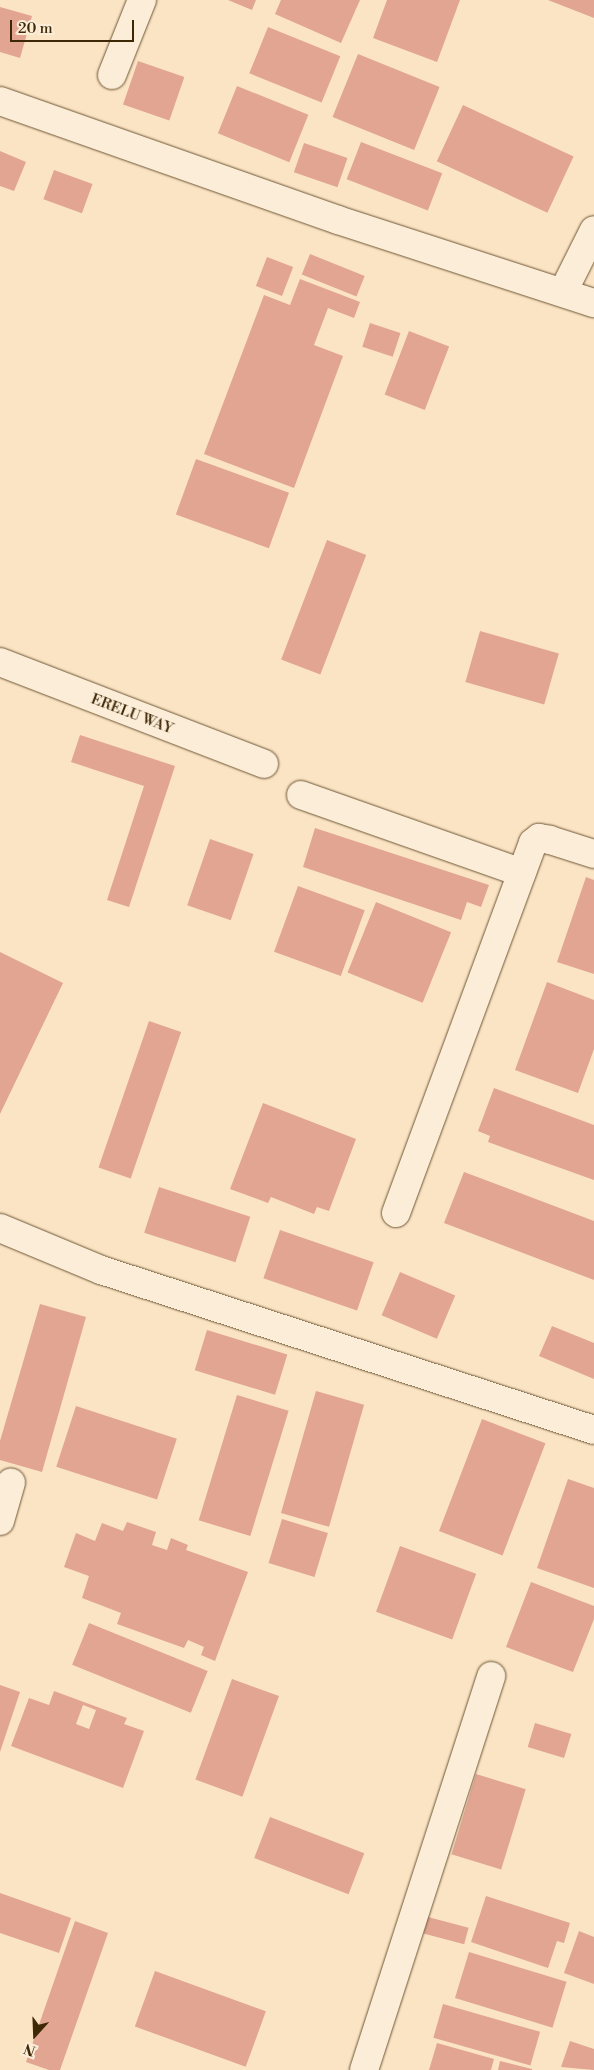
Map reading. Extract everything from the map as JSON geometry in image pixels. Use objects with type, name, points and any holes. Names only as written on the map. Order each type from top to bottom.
[{"type":"street","points":[[112,75],[142,0]]},
{"type":"street","points":[[0,102],[338,220],[594,303]]},
{"type":"street","points":[[563,292],[594,230]]},
{"type":"street","name":"ERELU WAY","points":[[0,662],[264,764]]},
{"type":"street","points":[[301,795],[522,873]]},
{"type":"street","points":[[396,1213],[533,843],[539,838],[594,854]]},
{"type":"street","points":[[0,1228],[109,1272],[594,1430]]},
{"type":"street","points":[[0,1521],[11,1483]]},
{"type":"street","points":[[364,2070],[491,1676]]},
{"type":"building","points":[[228,0],[256,0],[252,10]]},
{"type":"building","points":[[281,0],[360,0],[341,43],[275,14]]},
{"type":"building","points":[[387,0],[460,0],[437,62],[373,38]]},
{"type":"building","points":[[548,0],[594,0],[594,18]]},
{"type":"building","points":[[0,7],[32,16],[20,58],[0,52]]},
{"type":"building","points":[[268,27],[340,56],[322,103],[249,73]]},
{"type":"building","points":[[358,54],[440,87],[414,150],[333,117]]},
{"type":"building","points":[[138,61],[184,77],[169,120],[123,104]]},
{"type":"building","points":[[237,86],[308,115],[289,162],[218,133]]},
{"type":"building","points":[[463,105],[574,157],[547,213],[437,161]]},
{"type":"building","points":[[361,142],[442,173],[428,211],[347,179]]},
{"type":"building","points":[[304,143],[347,158],[337,187],[294,172]]},
{"type":"building","points":[[0,151],[26,162],[14,191],[0,186]]},
{"type":"building","points":[[54,170],[93,184],[82,213],[43,199]]},
{"type":"building","points":[[310,254],[365,276],[356,296],[302,274]]},
{"type":"building","points":[[267,257],[293,267],[282,296],[256,286]]},
{"type":"building","points":[[300,279],[360,302],[354,318],[328,308],[314,345],[343,356],[294,488],[204,454],[264,295],[290,305]]},
{"type":"building","points":[[370,323],[400,333],[393,357],[362,347]]},
{"type":"building","points":[[409,331],[449,346],[425,410],[385,394]]},
{"type":"building","points":[[196,459],[289,493],[269,548],[176,514]]},
{"type":"building","points":[[327,540],[366,555],[320,675],[281,659]]},
{"type":"building","points":[[480,631],[559,654],[544,705],[465,682]]},
{"type":"building","points":[[80,735],[175,766],[129,907],[107,900],[144,786],[71,762]]},
{"type":"building","points":[[315,828],[489,885],[481,907],[467,902],[461,920],[303,867]]},
{"type":"building","points":[[210,839],[253,854],[231,920],[187,905]]},
{"type":"building","points":[[586,877],[594,880],[594,974],[557,962]]},
{"type":"building","points":[[298,886],[365,910],[341,976],[274,952]]},
{"type":"building","points":[[376,902],[451,932],[423,1003],[348,972]]},
{"type":"building","points":[[0,952],[63,983],[0,1114]]},
{"type":"building","points":[[547,982],[594,1000],[594,1049],[578,1093],[515,1070]]},
{"type":"building","points":[[149,1021],[181,1032],[131,1179],[99,1168]]},
{"type":"building","points":[[494,1088],[594,1125],[594,1180],[488,1142],[490,1136],[478,1131]]},
{"type":"building","points":[[263,1103],[356,1139],[329,1211],[317,1207],[314,1214],[271,1197],[268,1203],[230,1189]]},
{"type":"building","points":[[464,1172],[594,1221],[594,1280],[444,1223]]},
{"type":"building","points":[[159,1187],[250,1217],[235,1262],[144,1233]]},
{"type":"building","points":[[280,1230],[374,1262],[357,1310],[263,1278]]},
{"type":"building","points":[[400,1272],[455,1295],[437,1339],[382,1315]]},
{"type":"building","points":[[40,1304],[86,1317],[42,1472],[0,1460],[0,1441]]},
{"type":"building","points":[[552,1326],[594,1343],[594,1379],[539,1356]]},
{"type":"building","points":[[207,1330],[287,1355],[275,1395],[195,1370]]},
{"type":"building","points":[[316,1391],[364,1405],[329,1527],[281,1513]]},
{"type":"building","points":[[237,1395],[289,1411],[250,1536],[199,1520]]},
{"type":"building","points":[[76,1406],[177,1439],[157,1500],[56,1467]]},
{"type":"building","points":[[482,1419],[545,1443],[502,1555],[439,1531]]},
{"type":"building","points":[[568,1479],[594,1488],[594,1588],[537,1568]]},
{"type":"building","points":[[282,1519],[328,1533],[314,1577],[269,1563]]},
{"type":"building","points":[[127,1522],[156,1532],[152,1545],[167,1550],[171,1538],[188,1545],[186,1550],[248,1572],[215,1661],[201,1655],[204,1647],[188,1640],[184,1648],[117,1624],[121,1613],[82,1598],[89,1576],[64,1567],[76,1533],[95,1541],[102,1523],[123,1531]]},
{"type":"building","points":[[400,1546],[476,1574],[452,1639],[376,1612]]},
{"type":"building","points":[[531,1582],[594,1606],[594,1619],[573,1672],[506,1647]]},
{"type":"building","points":[[89,1623],[208,1671],[191,1713],[72,1665]]},
{"type":"building","points":[[232,1679],[279,1696],[242,1797],[195,1780]]},
{"type":"building","points":[[0,1685],[20,1692],[0,1752]]},
{"type":"building","points":[[54,1691],[127,1718],[124,1724],[144,1731],[123,1788],[11,1746],[29,1698],[49,1705]],"holes":[[[83,1705],[96,1710],[89,1729],[76,1724]]]},
{"type":"building","points":[[535,1723],[571,1734],[564,1758],[528,1747]]},
{"type":"building","points":[[476,1774],[526,1789],[501,1870],[451,1854]]},
{"type":"building","points":[[270,1817],[364,1853],[349,1894],[254,1858]]},
{"type":"building","points":[[0,1893],[71,1918],[59,1953],[0,1933]]},
{"type":"building","points":[[486,1896],[570,1923],[564,1943],[557,1941],[548,1968],[471,1942]]},
{"type":"building","points":[[428,1917],[469,1928],[464,1944],[424,1933]]},
{"type":"building","points":[[75,1921],[108,1933],[60,2070],[49,2070],[26,2062]]},
{"type":"building","points":[[579,1931],[594,1937],[594,1984],[564,1973]]},
{"type":"building","points":[[469,1952],[567,1982],[553,2028],[455,1998]]},
{"type":"building","points":[[155,1971],[266,2011],[246,2067],[135,2026]]},
{"type":"building","points":[[443,2004],[540,2032],[530,2065],[433,2038]]},
{"type":"building","points":[[570,2041],[594,2049],[594,2070],[561,2067]]},
{"type":"building","points":[[437,2043],[494,2059],[491,2070],[429,2070]]},
{"type":"building","points":[[500,2061],[532,2069],[532,2070],[498,2070]]}]
